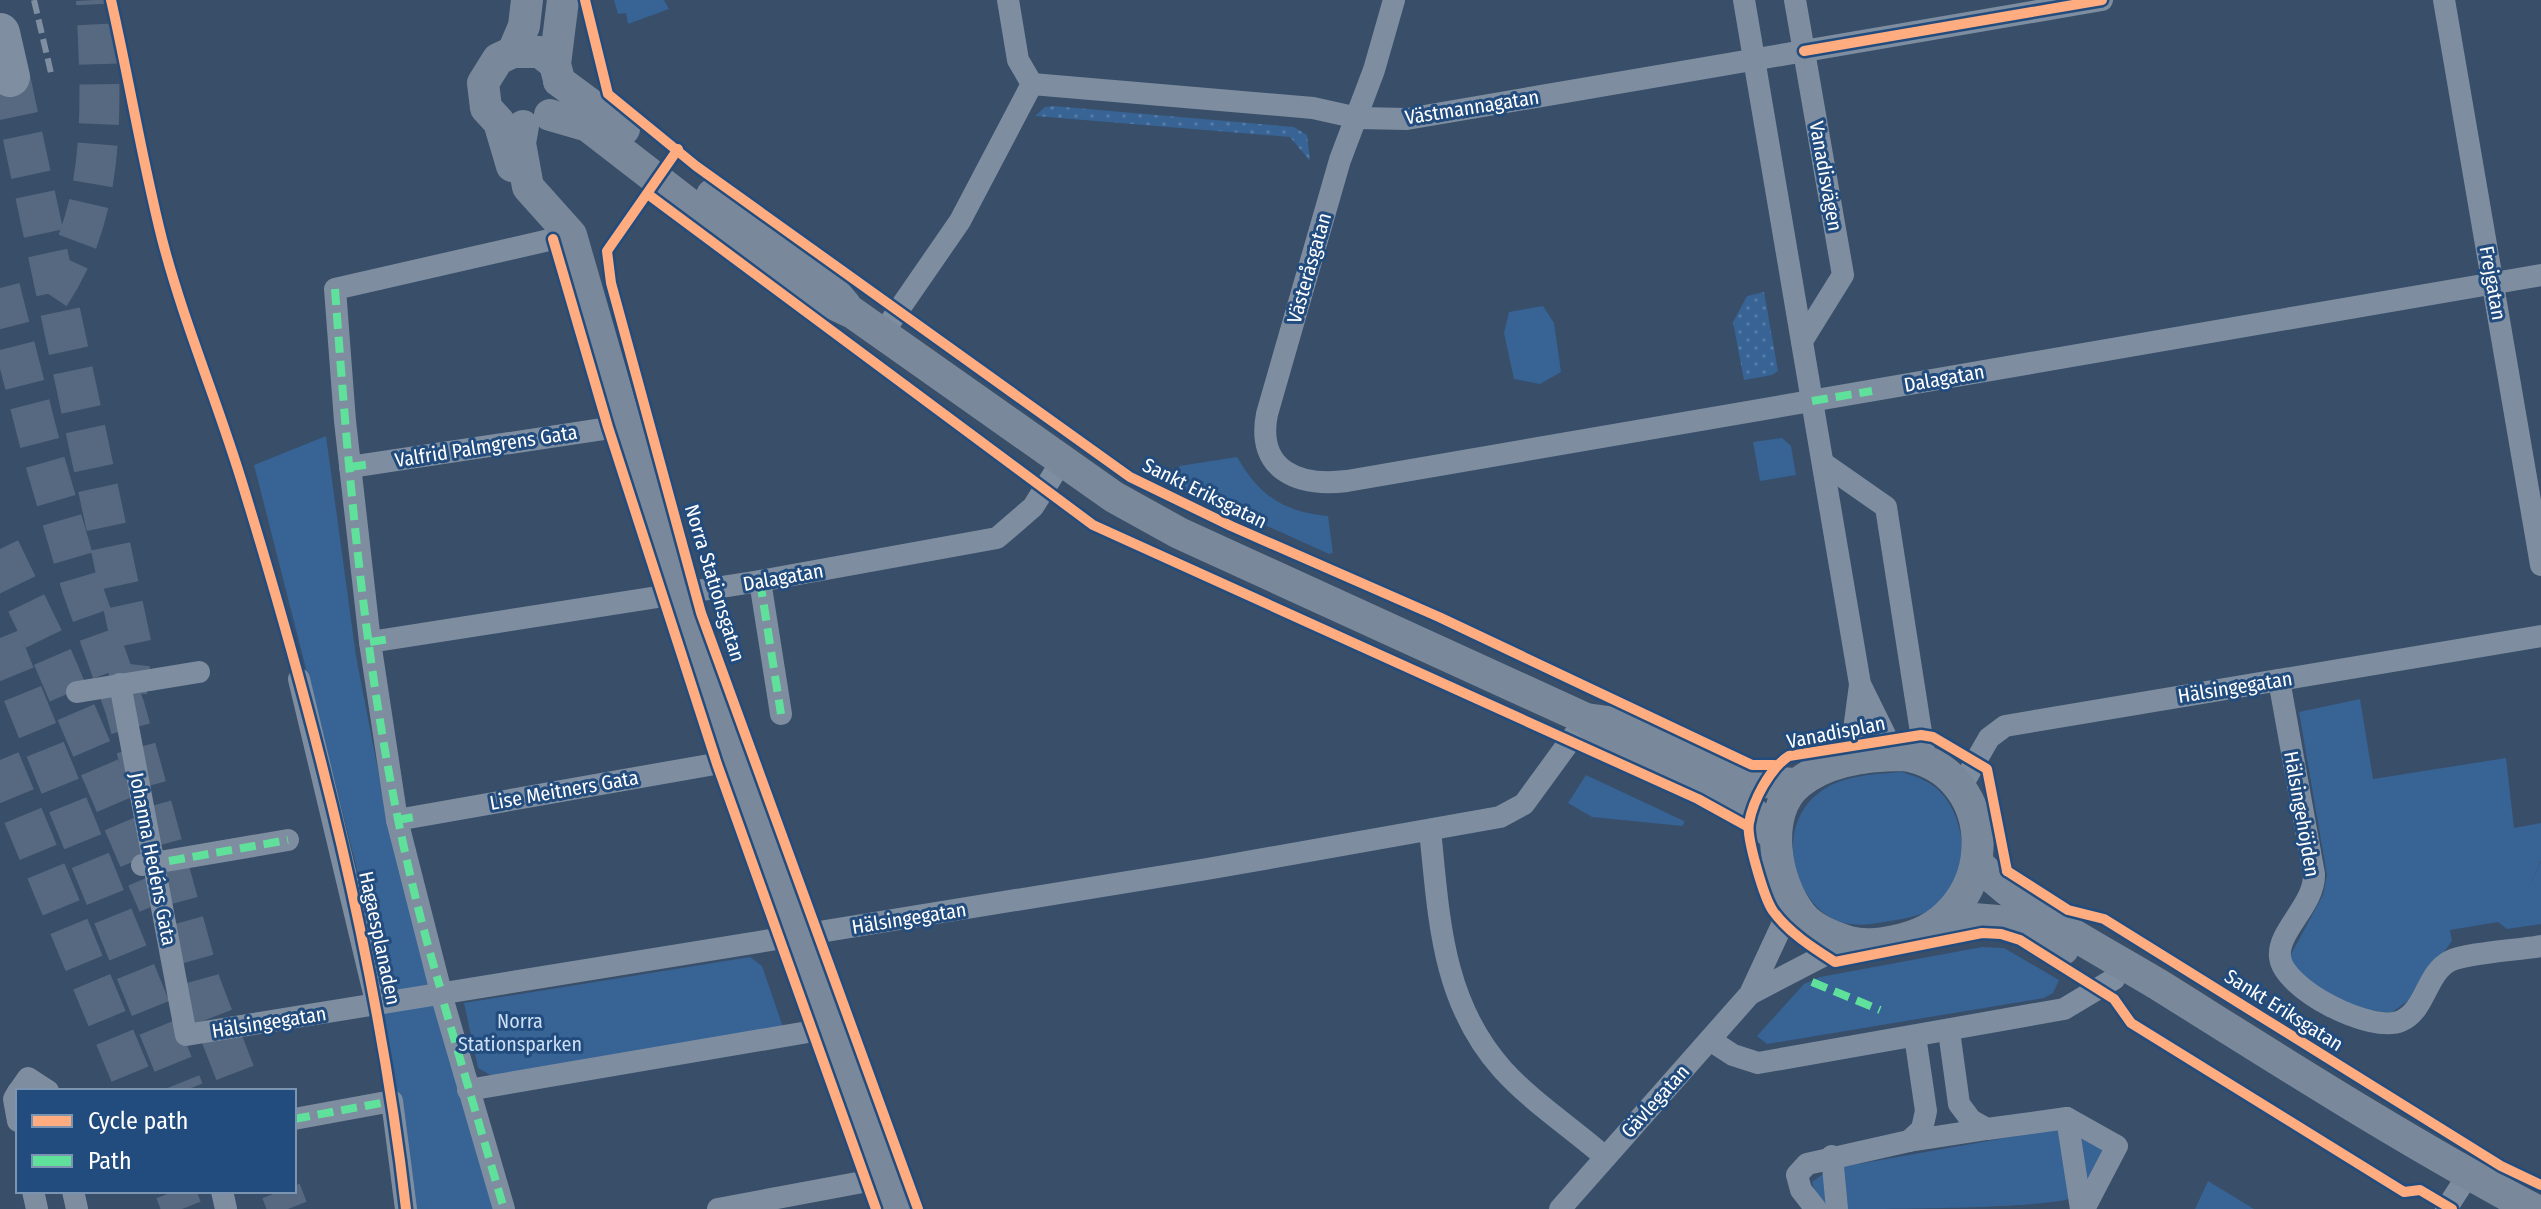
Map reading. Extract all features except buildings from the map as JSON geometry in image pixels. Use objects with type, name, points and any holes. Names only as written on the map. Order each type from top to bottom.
[{"type":"highway","points":[[0,33],[10,77]]},
{"type":"main road","name":"Norra Stationsgatan","points":[[524,121],[486,108],[483,83],[498,59],[513,52],[524,26],[527,0]]},
{"type":"main road","name":"Norra Stationsgatan","points":[[563,0],[557,100],[524,121],[520,143],[528,187],[571,235],[623,426],[675,595],[732,761],[896,1209]]},
{"type":"main road","points":[[513,52],[540,52],[557,72],[669,165],[809,262],[853,313]]},
{"type":"main road","points":[[524,121],[588,126],[792,284],[853,313],[1114,497],[1179,533],[1586,719],[1623,724],[1735,776],[1760,782],[1797,784],[1782,811],[1775,837],[1784,884],[1801,916],[1814,928],[1850,942],[1888,943],[1911,937],[1949,917],[1960,903],[1978,864],[1976,835],[1961,787],[1938,765],[1910,757]]},
{"type":"main road","points":[[1586,719],[1615,746],[1753,813],[1775,837]]},
{"type":"main road","name":"Vanadisplan","points":[[1797,784],[1850,760],[1910,757]]},
{"type":"main road","points":[[1978,864],[2016,896],[2457,1192],[2533,1209]]},
{"type":"main road","points":[[1949,917],[2010,922],[2114,979],[2488,1209]]},
{"type":"street","points":[[882,334],[960,221],[1032,84],[1018,60],[1008,0]]},
{"type":"street","name":"Västeråsgatan","points":[[1347,481],[1327,483],[1293,478],[1276,464],[1267,449],[1263,433],[1340,160],[1358,118],[1394,0]]},
{"type":"street","points":[[1744,0],[1860,684],[1850,760]]},
{"type":"street","name":"Vanadisvägen","points":[[1795,0],[1843,275],[1802,341]]},
{"type":"street","name":"Västmannagatan","points":[[1032,84],[1313,108],[1358,118],[1407,119],[2102,0]]},
{"type":"street","name":"Frejgatan","points":[[2444,0],[2541,565]]},
{"type":"street","points":[[504,1209],[442,996],[397,820],[370,642],[350,467],[335,289],[571,235]]},
{"type":"street","name":"Dalagatan","points":[[1347,481],[2541,275]]},
{"type":"street","name":"Valfrid Palmgrens Gata","points":[[350,467],[623,426]]},
{"type":"street","name":"Dalagatan","points":[[370,642],[760,581],[997,538],[1033,507],[1063,459]]},
{"type":"street","points":[[1823,463],[1886,507],[1910,757]]},
{"type":"street","name":"Norra Stationsgatan","points":[[760,581],[781,714]]},
{"type":"street","name":"Hälsingegatan","points":[[1961,787],[1989,738],[2005,726],[2541,636]]},
{"type":"street","points":[[77,692],[199,672]]},
{"type":"street","name":"Hagaesplanaden","points":[[299,679],[377,1006]]},
{"type":"street","name":"Hälsingehöjden","points":[[2279,680],[2314,874],[2314,887],[2280,948],[2280,960],[2286,974],[2327,1005],[2383,1024],[2398,1023],[2413,1015],[2438,972],[2450,961],[2541,946]]},
{"type":"street","name":"Johanna Hedéns Gata","points":[[120,684],[148,864],[186,1035]]},
{"type":"street","points":[[1860,684],[1910,757]]},
{"type":"street","name":"Hälsingegatan","points":[[186,1035],[442,996],[1500,817],[1524,804],[1586,719]]},
{"type":"street","name":"Lise Meitners Gata","points":[[397,820],[732,761]]},
{"type":"street","points":[[1430,830],[1443,955],[1486,1049],[1504,1072],[1605,1157]]},
{"type":"street","points":[[148,864],[288,840]]},
{"type":"street","name":"Gävlegatan","points":[[1560,1209],[1750,994],[1783,923],[1784,884]]},
{"type":"street","name":"Gävlegatan","points":[[1750,994],[1850,942]]},
{"type":"street","points":[[1710,1040],[1733,1055],[1758,1063],[2064,1009],[2114,979]]},
{"type":"street","points":[[468,1090],[831,1028]]},
{"type":"street","points":[[1949,1031],[1959,1104],[1971,1120],[1987,1129]]},
{"type":"street","points":[[1909,1141],[1922,1129],[1926,1111],[1915,1036]]},
{"type":"street","points":[[20,1089],[28,1078],[45,1089]]},
{"type":"street","points":[[296,1119],[392,1101],[406,1209]]},
{"type":"street","points":[[2067,1118],[2082,1209]]},
{"type":"street","points":[[1816,1209],[1801,1190],[1797,1175],[1807,1164],[1909,1141],[2067,1118],[2117,1146],[2082,1209]]},
{"type":"street","points":[[1832,1156],[1837,1209]]},
{"type":"street","points":[[718,1209],[884,1178]]},
{"type":"green space","points":[[614,0],[664,0],[669,9],[628,24],[626,13],[618,14]]},
{"type":"green space","points":[[1045,107],[1294,127],[1307,135],[1310,161],[1290,137],[1035,116]]},
{"type":"green space","points":[[1764,292],[1778,371],[1744,380],[1733,322],[1747,296]]},
{"type":"green space","points":[[1543,306],[1554,323],[1561,372],[1540,384],[1514,379],[1504,333],[1509,312]]},
{"type":"green space","name":"Norra Stationsparken","points":[[326,436],[356,656],[387,817],[502,1209],[409,1209],[381,999],[356,865],[254,465]]},
{"type":"green space","points":[[1782,438],[1791,446],[1796,475],[1760,481],[1753,442]]},
{"type":"green space","points":[[1237,457],[1254,482],[1274,499],[1285,506],[1328,516],[1333,553],[1329,554],[1183,488],[1179,466]]},
{"type":"green space","points":[[2360,699],[2373,779],[2506,758],[2514,828],[2541,823],[2541,861],[2527,891],[2541,862],[2541,924],[2507,929],[2498,922],[2450,930],[2452,941],[2409,1000],[2391,1013],[2354,1008],[2296,973],[2290,956],[2323,895],[2327,875],[2299,712]]},
{"type":"green space","points":[[1902,772],[1935,787],[1951,807],[1961,836],[1958,880],[1941,903],[1914,916],[1861,925],[1832,918],[1812,902],[1796,871],[1793,853],[1798,820],[1807,805],[1829,786],[1859,776]]},
{"type":"green space","points":[[1586,775],[1684,821],[1684,824],[1592,817],[1568,803]]},
{"type":"green space","points":[[1982,947],[2004,948],[2059,980],[2053,993],[2044,998],[1767,1044],[1757,1036],[1804,984],[1820,977]]},
{"type":"green space","name":"Norra Stationsparken","points":[[750,957],[762,966],[783,1027],[492,1076],[478,1068],[464,1003]]},
{"type":"green space","points":[[2067,1127],[2107,1147],[2089,1182],[2072,1198],[2055,1202],[1830,1209],[1816,1194],[1812,1182],[1830,1169]]},
{"type":"green space","points":[[2208,1181],[2254,1209],[2195,1209]]},
{"type":"tunnel","points":[[50,295],[69,261],[83,226],[92,189],[99,114],[96,0]]},
{"type":"tunnel","points":[[10,77],[132,647],[127,692]]},
{"type":"tunnel","points":[[0,288],[41,448],[81,585],[125,708],[201,985],[241,1089]]},
{"type":"tunnel","points":[[0,549],[52,656],[158,904]]},
{"type":"tunnel","points":[[0,638],[183,1089]]},
{"type":"tunnel","points":[[0,760],[136,1089]]},
{"type":"tunnel","points":[[176,1193],[182,1209]]},
{"type":"tunnel","points":[[282,1193],[288,1209]]},
{"type":"railway","points":[[34,0],[51,73]]},
{"type":"marked path","points":[[335,289],[358,553],[381,729],[397,816],[440,987]]},
{"type":"marked path","points":[[1812,401],[1872,391]]},
{"type":"marked path","points":[[350,467],[371,464]]},
{"type":"marked path","points":[[760,581],[781,714]]},
{"type":"marked path","points":[[370,642],[390,639]]},
{"type":"marked path","points":[[397,820],[420,816]]},
{"type":"marked path","points":[[169,861],[288,840]]},
{"type":"marked path","points":[[1812,982],[1880,1010]]},
{"type":"marked path","points":[[444,1004],[504,1209]]},
{"type":"marked path","points":[[296,1119],[392,1101]]},
{"type":"cycle path","points":[[111,0],[162,239],[270,577],[342,845],[379,1026],[406,1209]]},
{"type":"cycle path","name":"Sankt Eriksgatan","points":[[585,0],[608,94],[696,166],[1130,477],[1231,526],[1439,617],[1752,765],[1774,765]]},
{"type":"cycle path","points":[[1804,51],[2102,0]]},
{"type":"cycle path","points":[[678,149],[607,251],[611,283],[701,613],[918,1209]]},
{"type":"cycle path","points":[[649,195],[1093,525],[1698,799],[1747,826]]},
{"type":"cycle path","points":[[553,239],[608,427],[717,764],[876,1209]]},
{"type":"cycle path","points":[[2007,871],[1987,769],[1933,737],[1921,735],[1789,756],[1775,768],[1763,785],[1749,823],[1756,867],[1773,911],[1793,933],[1835,962],[1982,933],[2001,934],[2020,940],[2114,999],[2131,1023],[2404,1192],[2420,1190],[2452,1209]]},
{"type":"cycle path","name":"Sankt Eriksgatan","points":[[2007,871],[2068,910],[2104,919],[2501,1166],[2541,1185]]}]
